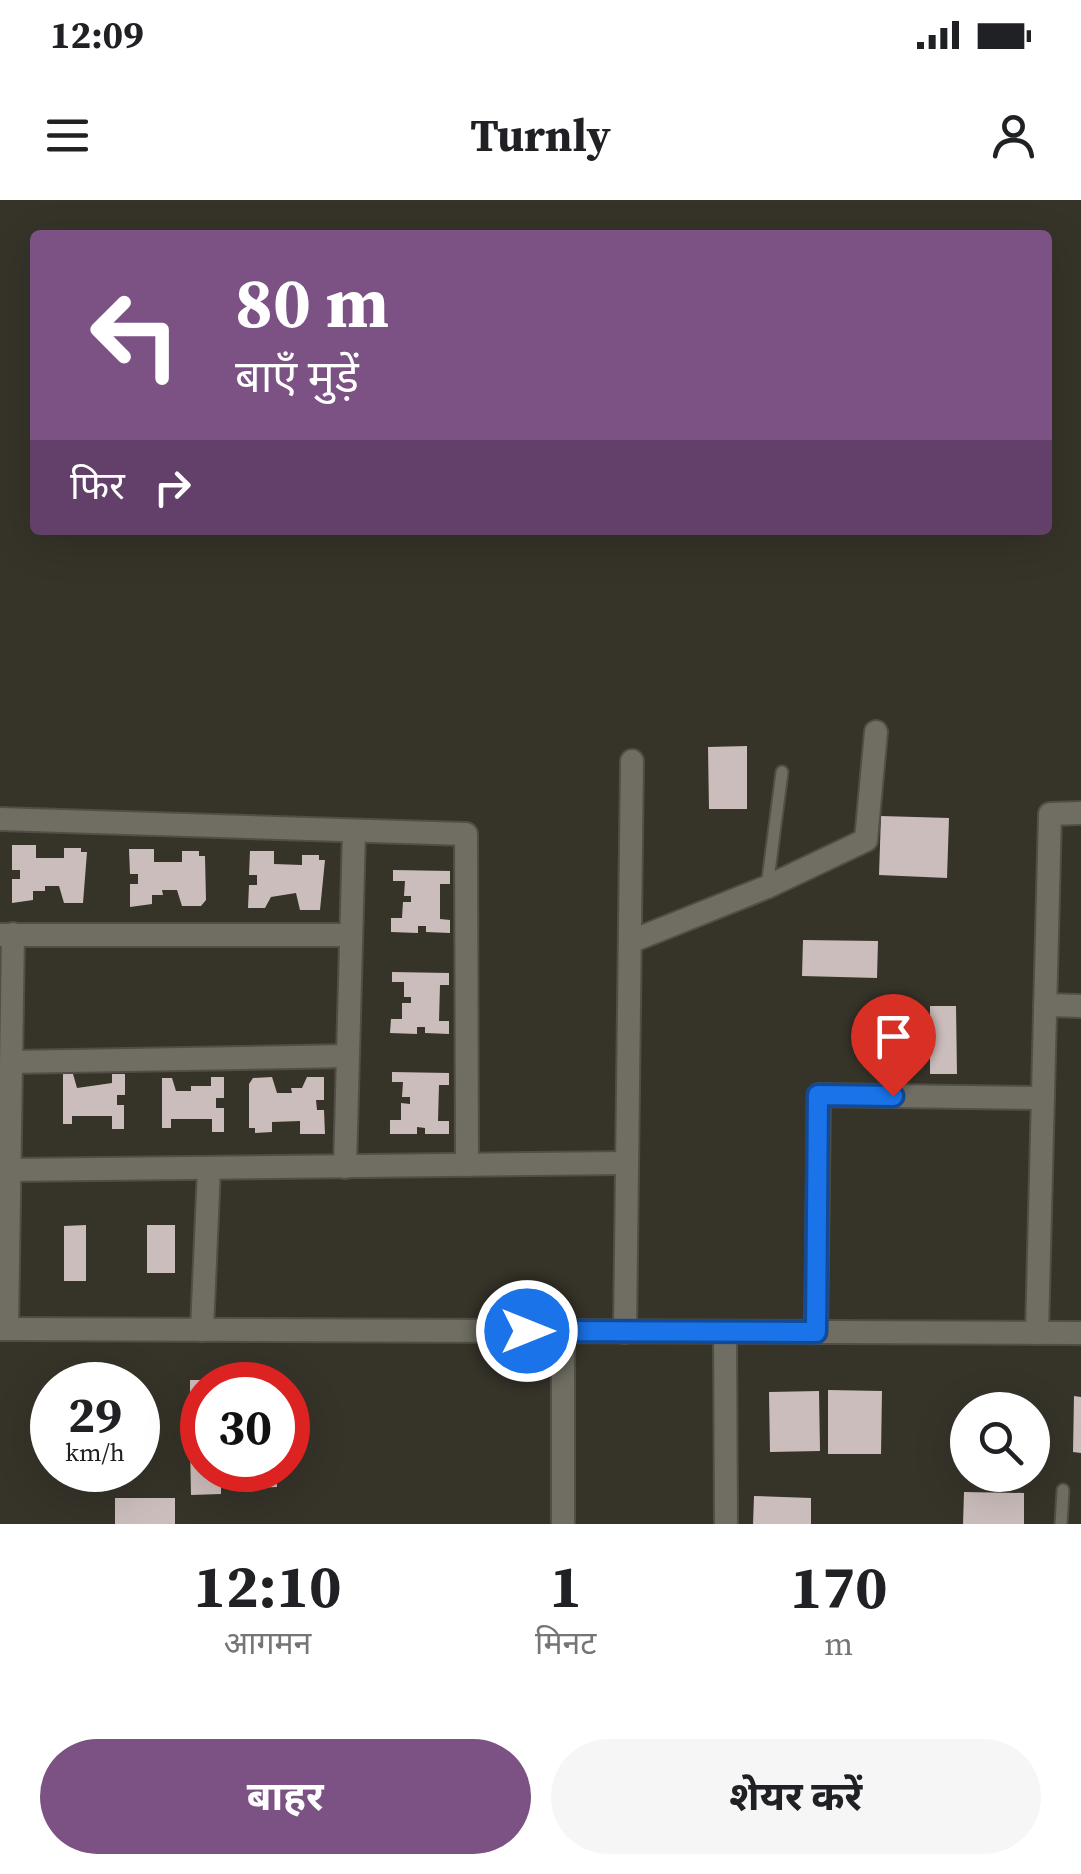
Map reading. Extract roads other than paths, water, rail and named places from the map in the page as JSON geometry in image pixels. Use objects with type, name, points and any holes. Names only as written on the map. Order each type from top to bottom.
[{"type":"street","points":[[632,942],[767,887],[866,840],[876,732]]},
{"type":"street","points":[[625,1332],[632,761]]},
{"type":"street","points":[[1037,1333],[1050,814],[1081,813]]},
{"type":"street","points":[[0,819],[466,834],[467,1165]]},
{"type":"street","points":[[345,1167],[354,832]]},
{"type":"street","points":[[351,935],[6,935],[11,1062],[4,1329],[1081,1333]]},
{"type":"street","points":[[1045,1005],[1081,1006]]},
{"type":"street","points":[[11,1062],[348,1056]]},
{"type":"street","points":[[816,1332],[818,1095],[1043,1098]]},
{"type":"street","points":[[9,1170],[625,1163]]},
{"type":"street","points":[[202,1330],[209,1168]]},
{"type":"street","points":[[563,1331],[563,1524]]},
{"type":"street","points":[[725,1332],[726,1524]]},
{"type":"lane","points":[[767,887],[782,772]]},
{"type":"lane","points":[[1061,1524],[1063,1490]]}]
